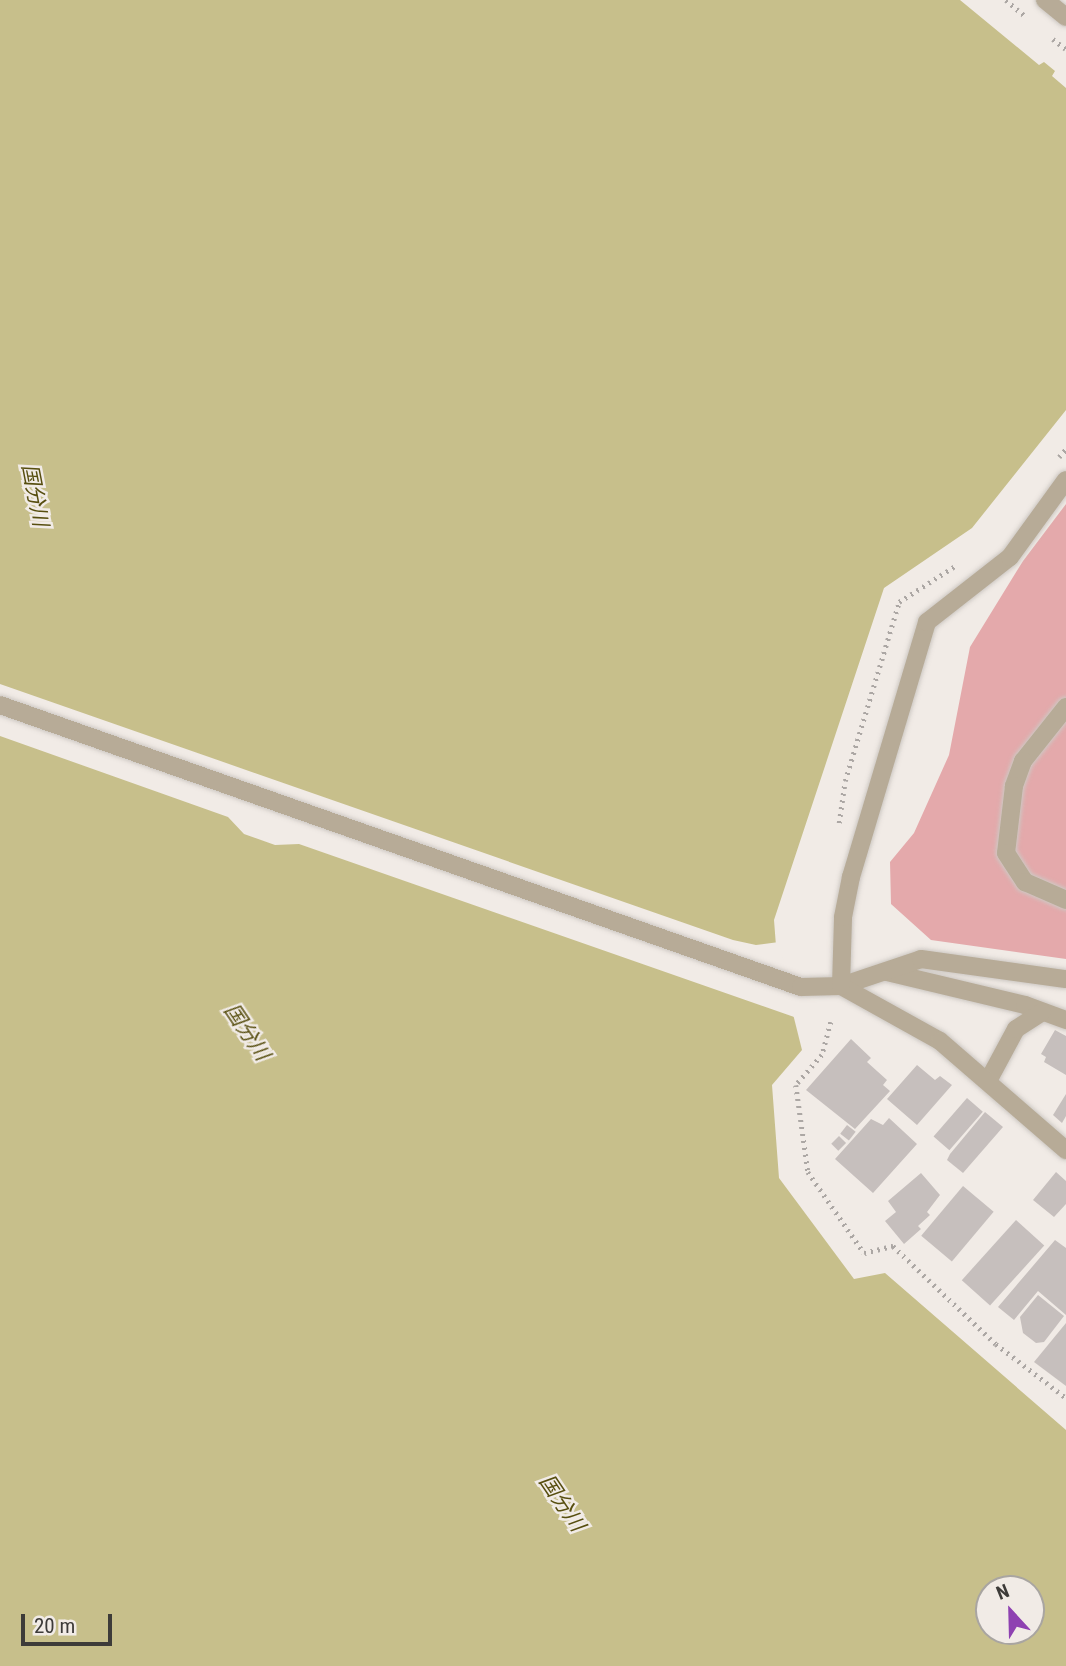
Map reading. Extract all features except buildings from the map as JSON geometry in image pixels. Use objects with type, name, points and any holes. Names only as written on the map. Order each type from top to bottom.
[{"type":"street","points":[[1045,0],[1066,17]]},
{"type":"street","points":[[841,986],[843,918],[851,877],[927,622],[1010,557],[1066,480]]},
{"type":"street","points":[[0,705],[801,987],[841,986],[921,959],[1066,979]]},
{"type":"street","points":[[1066,707],[1023,761],[1014,786],[1006,853],[1026,882],[1066,900]]},
{"type":"street","points":[[887,972],[1066,1020]]},
{"type":"street","points":[[841,986],[940,1041],[1066,1150]]},
{"type":"street","points":[[988,1081],[1016,1029],[1042,1012]]},
{"type":"path","points":[[831,1022],[822,1055],[796,1086],[808,1172],[864,1253],[893,1245],[996,1344],[1066,1398]]},
{"type":"shaded area","points":[[1066,504],[1066,959],[931,940],[891,904],[890,862],[914,833],[949,755],[970,647],[1023,561]]},
{"type":"water","name":"国分川","points":[[0,0],[960,0],[1039,65],[1044,62],[1055,71],[1052,76],[1066,88],[1066,410],[972,528],[884,588],[774,920],[776,946],[802,1050],[772,1085],[779,1178],[854,1279],[885,1273],[1066,1430],[1066,1666],[0,1666]]},
{"type":"pier","points":[[0,684],[733,940],[756,945],[779,942],[797,1018],[299,844],[275,845],[244,834],[228,817],[0,736]]}]
